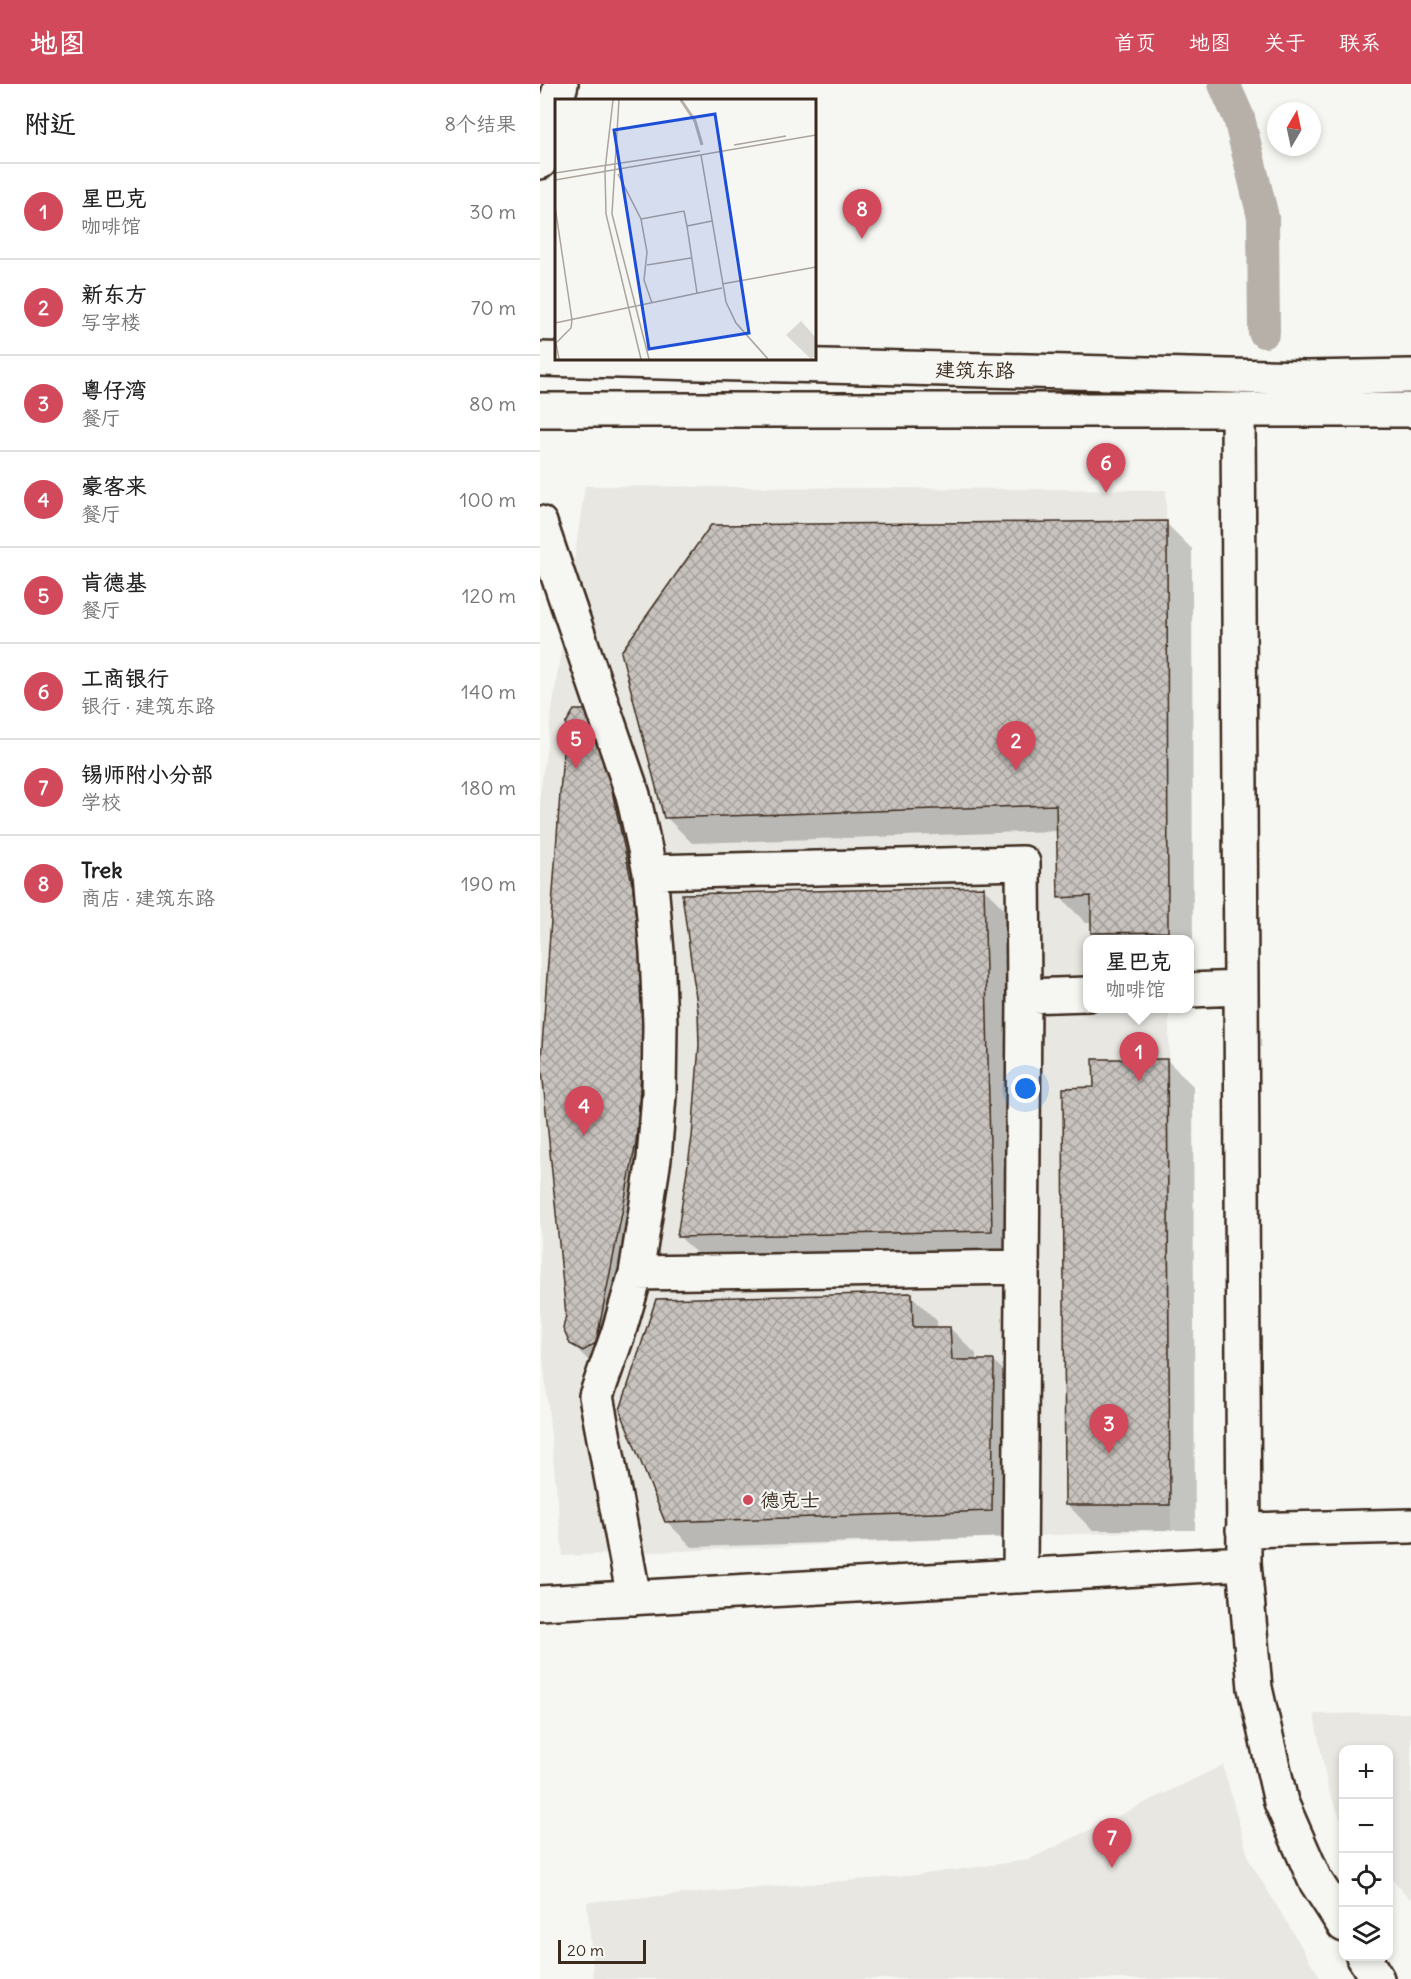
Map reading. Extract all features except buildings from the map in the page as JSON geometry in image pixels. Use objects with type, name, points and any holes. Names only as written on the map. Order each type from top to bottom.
[{"type":"street","points":[[557,99],[561,84]]},
{"type":"street","points":[[540,162],[555,106]]},
{"type":"street","name":"建筑东路","points":[[540,359],[555,359]]},
{"type":"street","name":"建筑东路","points":[[580,360],[1307,378],[1411,376]]},
{"type":"street","name":"建筑东路","points":[[540,410],[1411,410]]},
{"type":"street","points":[[1238,410],[1244,1563],[1255,1688],[1281,1802],[1315,1881],[1339,1917]]},
{"type":"street","points":[[540,523],[633,795],[650,872],[660,1024],[659,1095],[654,1159],[636,1273],[596,1396],[634,1598]]},
{"type":"street","points":[[650,872],[1023,863],[1020,1576]]},
{"type":"street","points":[[1194,990],[1241,988]]},
{"type":"street","points":[[1024,996],[1083,994]]},
{"type":"street","points":[[636,1273],[1023,1267]]},
{"type":"street","points":[[1243,1530],[1411,1526]]},
{"type":"street","points":[[540,1603],[1244,1563]]},
{"type":"street","points":[[1366,1961],[1377,1979]]},
{"type":"shaded area","points":[[585,486],[1166,490],[1168,935],[1083,935],[1083,1013],[1169,1013],[1171,1530],[563,1556],[540,1327],[540,793]]},
{"type":"shaded area","points":[[1411,1713],[1411,1900],[1393,1880],[1393,1745],[1339,1745],[1339,1815],[1328,1789],[1314,1714]]},
{"type":"shaded area","points":[[1223,1765],[1249,1860],[1321,1979],[594,1979],[587,1902],[918,1875],[1028,1860]]},
{"type":"waterway","points":[[1224,84],[1239,118],[1263,217],[1264,332]]},
{"type":"place","name":"Trek","points":[[862,239]]},
{"type":"place","name":"工商银行","points":[[1106,493]]},
{"type":"place","name":"肯德基","points":[[576,769]]},
{"type":"place","name":"新东方","points":[[1016,771]]},
{"type":"place","name":"星巴克","points":[[1139,1082]]},
{"type":"place","name":"豪客来","points":[[584,1136]]},
{"type":"place","name":"粤仔湾","points":[[1109,1454]]},
{"type":"place","name":"德克士","points":[[748,1500]]},
{"type":"place","name":"锡师附小分部","points":[[1112,1868]]}]
